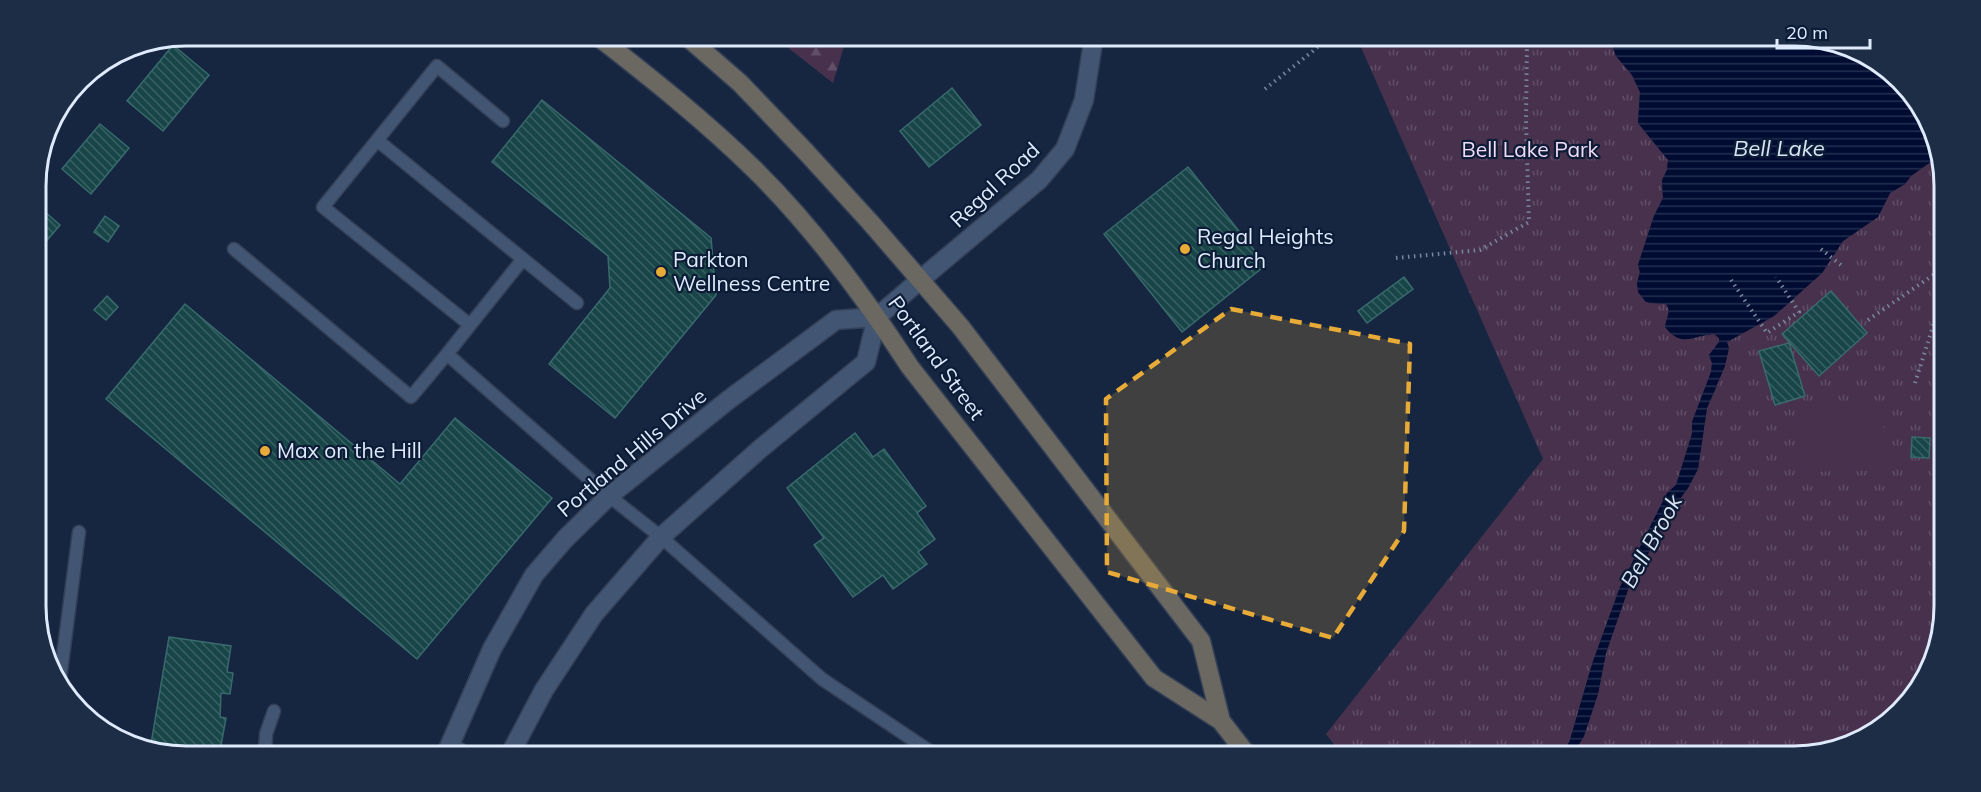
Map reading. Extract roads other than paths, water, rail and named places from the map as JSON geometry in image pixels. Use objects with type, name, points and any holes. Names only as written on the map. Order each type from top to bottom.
[{"type":"main road","name":"Portland Street","points":[[611,47],[678,99],[755,170],[828,251],[878,316],[910,366],[1155,678],[1221,722],[1240,745]]},
{"type":"main road","name":"Portland Street","points":[[698,47],[740,83],[870,222],[960,326],[1201,641],[1221,722]]},
{"type":"street","name":"Regal Road","points":[[920,280],[1039,180],[1065,149],[1084,100],[1092,46]]},
{"type":"street","points":[[514,746],[544,690],[594,614],[661,537],[760,449],[866,362],[878,316],[920,280]]},
{"type":"street","name":"Portland Hills Drive","points":[[448,746],[492,649],[534,575],[565,539],[609,496],[727,401],[836,320],[878,316]]},
{"type":"lane","points":[[470,325],[323,207],[437,66],[503,121]]},
{"type":"lane","points":[[377,141],[577,303]]},
{"type":"lane","points":[[234,249],[411,397],[523,259]]},
{"type":"lane","points":[[447,354],[609,496],[661,537],[822,679],[921,746]]},
{"type":"lane","points":[[61,669],[79,532]]},
{"type":"lane","points":[[265,746],[266,734],[274,711]]},
{"type":"water","name":"Bell Lake","points":[[1613,46],[1795,46],[1840,54],[1872,70],[1900,94],[1920,124],[1932,161],[1911,176],[1905,184],[1890,193],[1878,217],[1843,241],[1822,273],[1774,316],[1727,342],[1729,348],[1725,366],[1707,408],[1698,469],[1688,488],[1665,519],[1630,584],[1606,653],[1598,694],[1584,736],[1579,745],[1567,745],[1592,664],[1620,587],[1667,493],[1676,485],[1692,434],[1692,422],[1711,372],[1712,363],[1709,355],[1719,342],[1719,338],[1714,334],[1688,339],[1677,338],[1665,327],[1669,312],[1666,304],[1646,302],[1638,292],[1637,283],[1640,272],[1638,265],[1654,216],[1663,198],[1662,180],[1667,170],[1668,160],[1638,123],[1640,92],[1632,75],[1616,56]]},
{"type":"place","name":"Regal Heights Church","points":[[1185,249]]},
{"type":"place","name":"Parkton Wellness Centre","points":[[661,272]]},
{"type":"place","name":"Max on the Hill","points":[[265,451]]},
{"type":"park label","name":"Bell Lake Park","points":[[1530,150]]},
{"type":"water label","name":"Bell Brook","points":[[1651,541]]}]
